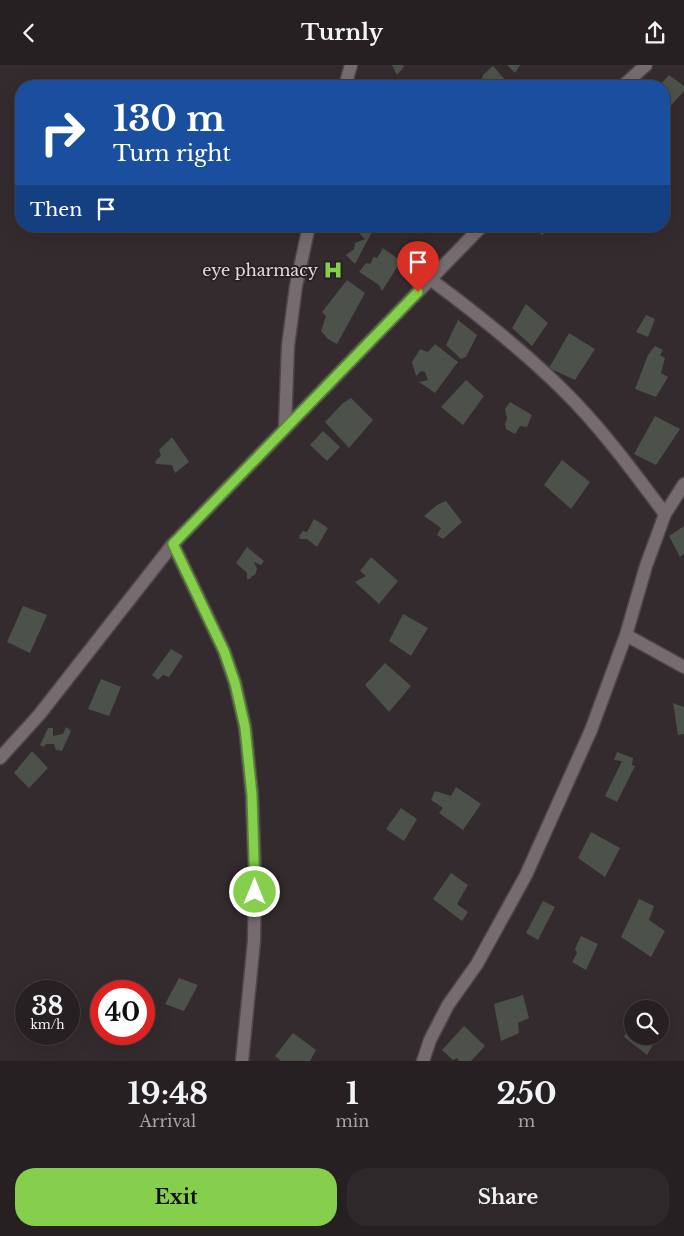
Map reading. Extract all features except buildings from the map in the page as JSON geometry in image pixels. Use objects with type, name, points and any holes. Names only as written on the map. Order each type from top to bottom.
[{"type":"street","points":[[347,80],[351,65]]},
{"type":"street","points":[[630,80],[646,65]]},
{"type":"street","points":[[285,427],[288,345],[296,287],[308,232]]},
{"type":"street","points":[[0,759],[39,715],[173,544],[476,232]]},
{"type":"street","points":[[430,279],[492,326],[562,389],[598,428],[665,514]]},
{"type":"street","points":[[423,1061],[430,1040],[448,1005],[477,964],[526,875],[590,730],[626,635],[646,566],[665,514],[684,484]]},
{"type":"street","points":[[173,544],[224,651],[235,683],[245,727],[252,795],[255,876],[254,941],[242,1061]]},
{"type":"street","points":[[626,635],[684,667]]},
{"type":"place","name":"eye pharmacy","points":[[333,270]]},
{"type":"route","points":[[255,892],[252,795],[245,727],[235,683],[224,651],[173,544],[418,292]]}]
